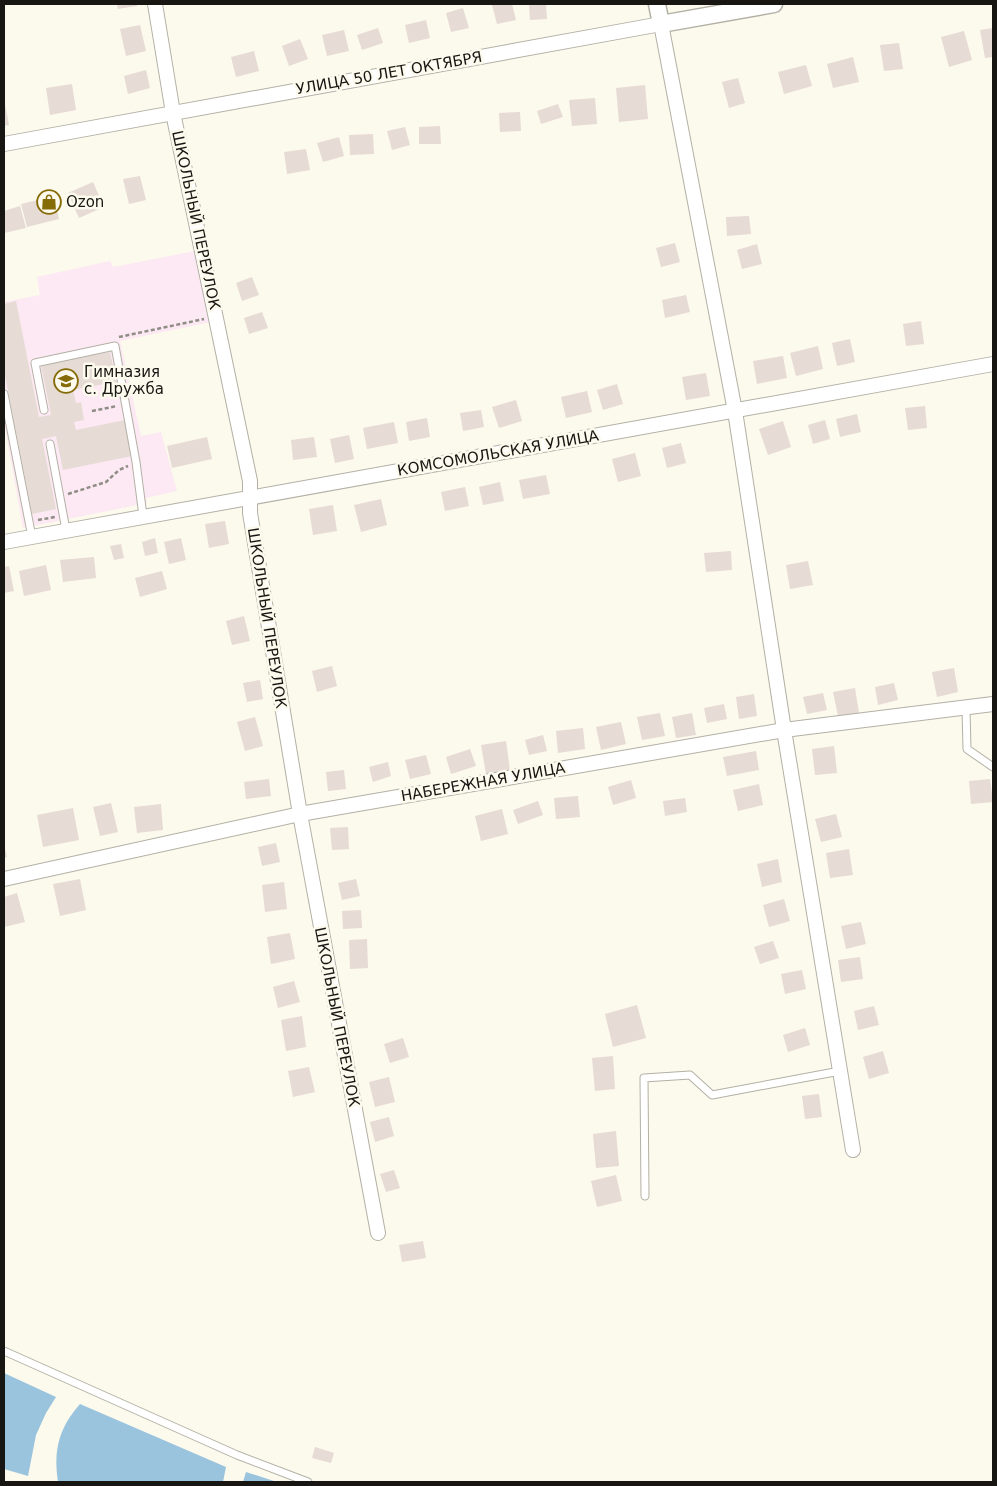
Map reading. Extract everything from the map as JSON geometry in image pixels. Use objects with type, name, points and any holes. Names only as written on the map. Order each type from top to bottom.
[{"type":"street","name":"ШКОЛЬНЫЙ ПЕРЕУЛОК","points":[[155,4],[174,113],[250,481],[251,523],[300,814],[378,1233]]},
{"type":"street","points":[[657,4],[735,412],[784,730],[853,1150]]},
{"type":"street","name":"УЛИЦА 50 ЛЕТ ОКТЯБРЯ","points":[[4,144],[774,4]]},
{"type":"street","name":"КОМСОМОЛЬСКАЯ УЛИЦА","points":[[4,542],[250,496],[735,412],[993,364]]},
{"type":"street","name":"НАБЕРЕЖНАЯ УЛИЦА","points":[[4,879],[300,814],[784,730],[966,709],[993,704]]},
{"type":"lane","points":[[44,410],[35,363],[115,346],[136,462],[143,516]]},
{"type":"lane","points":[[4,394],[32,537]]},
{"type":"lane","points":[[50,444],[66,530]]},
{"type":"lane","points":[[966,709],[967,749],[993,767]]},
{"type":"lane","points":[[645,1196],[644,1078],[690,1075],[712,1095],[840,1071]]},
{"type":"lane","points":[[4,1351],[237,1455],[308,1482]]},
{"type":"path","points":[[115,346],[114,338],[210,317]]},
{"type":"path","points":[[92,411],[126,405]]},
{"type":"path","points":[[60,496],[106,482],[119,470],[136,462]]},
{"type":"path","points":[[29,522],[63,515]]},
{"type":"shaded area","name":"Гимназия с. Дружба","points":[[195,251],[211,322],[120,341],[141,436],[161,432],[177,491],[146,498],[147,503],[23,528],[4,422],[4,302],[40,295],[37,277],[110,261],[113,267]]},
{"type":"water","points":[[4,1373],[56,1397],[36,1435],[28,1476],[4,1469]]},
{"type":"water","points":[[80,1404],[226,1467],[223,1482],[58,1482],[56,1460],[59,1440],[67,1422]]},
{"type":"water","points":[[246,1472],[277,1482],[243,1482]]},
{"type":"building","points":[[117,4],[137,4],[137,6],[118,9]]},
{"type":"building","points":[[512,4],[516,20],[497,24],[492,5]]},
{"type":"building","points":[[529,4],[546,4],[547,19],[530,20]]},
{"type":"building","points":[[463,8],[469,28],[451,32],[446,13]]},
{"type":"building","points":[[426,20],[430,38],[409,43],[405,25]]},
{"type":"building","points":[[140,25],[146,51],[126,56],[120,29]]},
{"type":"building","points":[[378,28],[383,43],[362,50],[357,35]]},
{"type":"building","points":[[993,28],[993,57],[985,58],[980,30]]},
{"type":"building","points":[[344,30],[349,51],[327,56],[322,35]]},
{"type":"building","points":[[964,31],[972,60],[949,67],[941,37]]},
{"type":"building","points":[[300,39],[308,59],[289,66],[282,46]]},
{"type":"building","points":[[899,43],[903,69],[884,71],[880,45]]},
{"type":"building","points":[[254,51],[259,71],[236,77],[231,57]]},
{"type":"building","points":[[853,57],[859,82],[833,88],[827,64]]},
{"type":"building","points":[[806,65],[812,86],[784,94],[778,72]]},
{"type":"building","points":[[146,70],[150,88],[128,94],[124,76]]},
{"type":"building","points":[[738,78],[745,103],[729,108],[722,82]]},
{"type":"building","points":[[72,84],[76,110],[50,115],[46,88]]},
{"type":"building","points":[[645,85],[648,119],[619,122],[616,88]]},
{"type":"building","points":[[595,98],[597,124],[572,126],[569,100]]},
{"type":"building","points":[[558,104],[563,117],[541,124],[537,111]]},
{"type":"building","points":[[4,105],[9,125],[4,126]]},
{"type":"building","points":[[520,112],[521,131],[500,132],[499,113]]},
{"type":"building","points":[[440,126],[441,144],[419,144],[419,127]]},
{"type":"building","points":[[405,127],[410,145],[392,150],[387,131]]},
{"type":"building","points":[[373,134],[374,154],[350,155],[349,135]]},
{"type":"building","points":[[339,137],[344,156],[323,162],[317,143]]},
{"type":"building","points":[[306,149],[310,170],[287,174],[284,152]]},
{"type":"building","points":[[140,176],[146,200],[129,204],[123,179]]},
{"type":"building","points":[[93,182],[104,207],[79,218],[68,193]]},
{"type":"building","points":[[54,196],[59,219],[27,227],[21,204]]},
{"type":"building","points":[[20,206],[26,228],[4,233],[4,211]]},
{"type":"building","points":[[749,216],[751,234],[727,236],[726,217]]},
{"type":"building","points":[[675,243],[680,262],[661,267],[656,248]]},
{"type":"building","points":[[757,244],[762,264],[742,269],[737,250]]},
{"type":"building","points":[[252,277],[259,295],[242,301],[236,283]]},
{"type":"building","points":[[686,295],[690,312],[665,318],[662,300]]},
{"type":"building","points":[[16,301],[39,417],[51,415],[41,365],[110,352],[119,393],[106,396],[104,384],[73,390],[76,403],[81,402],[84,420],[74,422],[76,430],[125,420],[132,456],[63,470],[56,436],[42,439],[56,509],[32,514],[4,371],[4,304]]},
{"type":"building","points":[[262,312],[268,328],[249,334],[244,318]]},
{"type":"building","points":[[921,321],[924,344],[906,346],[903,324]]},
{"type":"building","points":[[850,339],[855,362],[837,366],[832,343]]},
{"type":"building","points":[[818,346],[823,369],[796,376],[790,353]]},
{"type":"building","points":[[783,356],[787,378],[757,384],[753,361]]},
{"type":"building","points":[[706,373],[710,396],[686,400],[682,377]]},
{"type":"building","points":[[617,384],[623,404],[603,410],[597,390]]},
{"type":"building","points":[[587,391],[592,412],[566,418],[561,397]]},
{"type":"building","points":[[516,400],[522,421],[499,428],[492,407]]},
{"type":"building","points":[[925,406],[927,428],[908,430],[905,408]]},
{"type":"building","points":[[481,410],[484,427],[463,431],[460,413]]},
{"type":"building","points":[[857,414],[861,432],[840,437],[836,419]]},
{"type":"building","points":[[427,418],[430,437],[409,441],[406,422]]},
{"type":"building","points":[[825,420],[830,439],[813,444],[808,425]]},
{"type":"building","points":[[783,421],[791,447],[768,455],[759,429]]},
{"type":"building","points":[[394,422],[398,443],[367,449],[363,428]]},
{"type":"building","points":[[349,435],[354,459],[335,463],[330,439]]},
{"type":"building","points":[[207,437],[212,459],[172,468],[167,446]]},
{"type":"building","points":[[314,437],[317,457],[293,460],[291,440]]},
{"type":"building","points":[[681,443],[686,463],[667,468],[662,448]]},
{"type":"building","points":[[635,453],[641,476],[618,482],[612,459]]},
{"type":"building","points":[[546,475],[550,494],[523,499],[519,480]]},
{"type":"building","points":[[500,482],[504,501],[483,505],[479,487]]},
{"type":"building","points":[[465,487],[469,506],[445,511],[441,492]]},
{"type":"building","points":[[381,499],[387,525],[361,532],[354,505]]},
{"type":"building","points":[[333,505],[337,531],[313,535],[309,509]]},
{"type":"building","points":[[225,521],[229,544],[209,548],[205,524]]},
{"type":"building","points":[[155,538],[158,553],[145,556],[142,542]]},
{"type":"building","points":[[181,538],[186,560],[169,564],[164,542]]},
{"type":"building","points":[[121,544],[124,558],[114,560],[110,546]]},
{"type":"building","points":[[731,551],[732,570],[706,572],[704,553]]},
{"type":"building","points":[[94,557],[96,578],[63,582],[60,560]]},
{"type":"building","points":[[808,561],[813,585],[790,589],[786,565]]},
{"type":"building","points":[[46,565],[51,590],[24,596],[19,571]]},
{"type":"building","points":[[9,566],[14,591],[4,593],[4,567]]},
{"type":"building","points":[[162,571],[167,589],[140,597],[135,578]]},
{"type":"building","points":[[244,616],[250,641],[232,645],[226,621]]},
{"type":"building","points":[[332,666],[337,686],[317,692],[312,671]]},
{"type":"building","points":[[954,668],[958,692],[937,697],[932,672]]},
{"type":"building","points":[[260,680],[263,699],[247,702],[243,683]]},
{"type":"building","points":[[894,683],[898,700],[878,705],[875,687]]},
{"type":"building","points":[[855,688],[859,713],[838,716],[833,692]]},
{"type":"building","points":[[823,693],[827,710],[807,714],[803,697]]},
{"type":"building","points":[[754,694],[757,716],[739,719],[736,697]]},
{"type":"building","points":[[724,704],[727,719],[707,723],[704,708]]},
{"type":"building","points":[[660,713],[665,736],[642,740],[637,717]]},
{"type":"building","points":[[692,713],[696,735],[676,738],[672,717]]},
{"type":"building","points":[[255,717],[263,746],[245,751],[237,722]]},
{"type":"building","points":[[621,722],[626,744],[601,750],[596,727]]},
{"type":"building","points":[[583,728],[585,749],[558,753],[556,731]]},
{"type":"building","points":[[543,735],[547,751],[529,755],[525,740]]},
{"type":"building","points":[[506,741],[510,770],[486,774],[481,745]]},
{"type":"building","points":[[834,746],[837,773],[815,775],[812,749]]},
{"type":"building","points":[[470,749],[476,766],[451,774],[446,757]]},
{"type":"building","points":[[756,751],[759,770],[727,776],[723,757]]},
{"type":"building","points":[[426,755],[431,774],[410,779],[405,760]]},
{"type":"building","points":[[388,762],[391,776],[373,782],[369,767]]},
{"type":"building","points":[[344,770],[346,789],[328,791],[326,772]]},
{"type":"building","points":[[269,779],[271,796],[246,799],[244,782]]},
{"type":"building","points":[[990,779],[993,802],[971,804],[969,781]]},
{"type":"building","points":[[631,780],[636,798],[613,805],[608,787]]},
{"type":"building","points":[[759,784],[763,805],[738,811],[733,790]]},
{"type":"building","points":[[578,796],[580,817],[556,819],[554,798]]},
{"type":"building","points":[[685,798],[687,812],[665,816],[663,801]]},
{"type":"building","points":[[538,801],[543,815],[518,824],[513,810]]},
{"type":"building","points":[[111,803],[118,832],[100,836],[93,807]]},
{"type":"building","points":[[161,804],[163,830],[137,833],[134,807]]},
{"type":"building","points":[[73,808],[79,840],[43,847],[37,815]]},
{"type":"building","points":[[502,809],[508,834],[481,841],[475,816]]},
{"type":"building","points":[[836,814],[842,837],[821,842],[815,819]]},
{"type":"building","points":[[348,827],[349,849],[332,850],[330,828]]},
{"type":"building","points":[[276,843],[280,862],[262,866],[258,847]]},
{"type":"building","points":[[4,844],[7,857],[4,858]]},
{"type":"building","points":[[849,849],[853,875],[830,878],[826,853]]},
{"type":"building","points":[[778,859],[782,882],[762,887],[757,864]]},
{"type":"building","points":[[80,879],[86,910],[60,916],[53,884]]},
{"type":"building","points":[[356,879],[360,896],[342,900],[338,883]]},
{"type":"building","points":[[284,882],[287,909],[265,912],[262,885]]},
{"type":"building","points":[[17,893],[25,922],[4,927],[4,897]]},
{"type":"building","points":[[784,899],[790,921],[769,927],[763,905]]},
{"type":"building","points":[[361,910],[362,928],[343,929],[342,911]]},
{"type":"building","points":[[861,922],[866,944],[846,949],[841,926]]},
{"type":"building","points":[[290,933],[295,959],[271,964],[267,937]]},
{"type":"building","points":[[367,939],[368,968],[350,969],[349,940]]},
{"type":"building","points":[[773,941],[779,958],[760,964],[754,947]]},
{"type":"building","points":[[860,957],[863,979],[841,982],[838,960]]},
{"type":"building","points":[[802,970],[806,989],[785,994],[781,974]]},
{"type":"building","points":[[294,981],[300,1002],[278,1008],[273,987]]},
{"type":"building","points":[[637,1005],[646,1038],[613,1047],[605,1014]]},
{"type":"building","points":[[874,1006],[879,1025],[858,1030],[854,1011]]},
{"type":"building","points":[[302,1016],[306,1047],[286,1051],[281,1020]]},
{"type":"building","points":[[805,1028],[810,1045],[788,1052],[783,1035]]},
{"type":"building","points":[[403,1038],[409,1057],[390,1063],[384,1044]]},
{"type":"building","points":[[883,1051],[889,1073],[869,1079],[863,1057]]},
{"type":"building","points":[[613,1056],[615,1089],[595,1091],[592,1058]]},
{"type":"building","points":[[309,1067],[315,1092],[293,1097],[288,1071]]},
{"type":"building","points":[[389,1077],[395,1102],[375,1107],[369,1082]]},
{"type":"building","points":[[819,1094],[822,1117],[805,1119],[802,1096]]},
{"type":"building","points":[[389,1117],[394,1136],[375,1142],[370,1122]]},
{"type":"building","points":[[616,1131],[619,1166],[596,1168],[593,1134]]},
{"type":"building","points":[[394,1170],[400,1188],[386,1192],[380,1174]]},
{"type":"building","points":[[616,1175],[622,1201],[597,1207],[591,1181]]},
{"type":"building","points":[[423,1241],[426,1258],[402,1262],[399,1245]]},
{"type":"building","points":[[315,1447],[334,1453],[331,1463],[312,1458]]},
{"type":"place","name":"Ozon","points":[[49,202]]},
{"type":"place","name":"Гимназия с. Дружба","points":[[66,381]]}]
